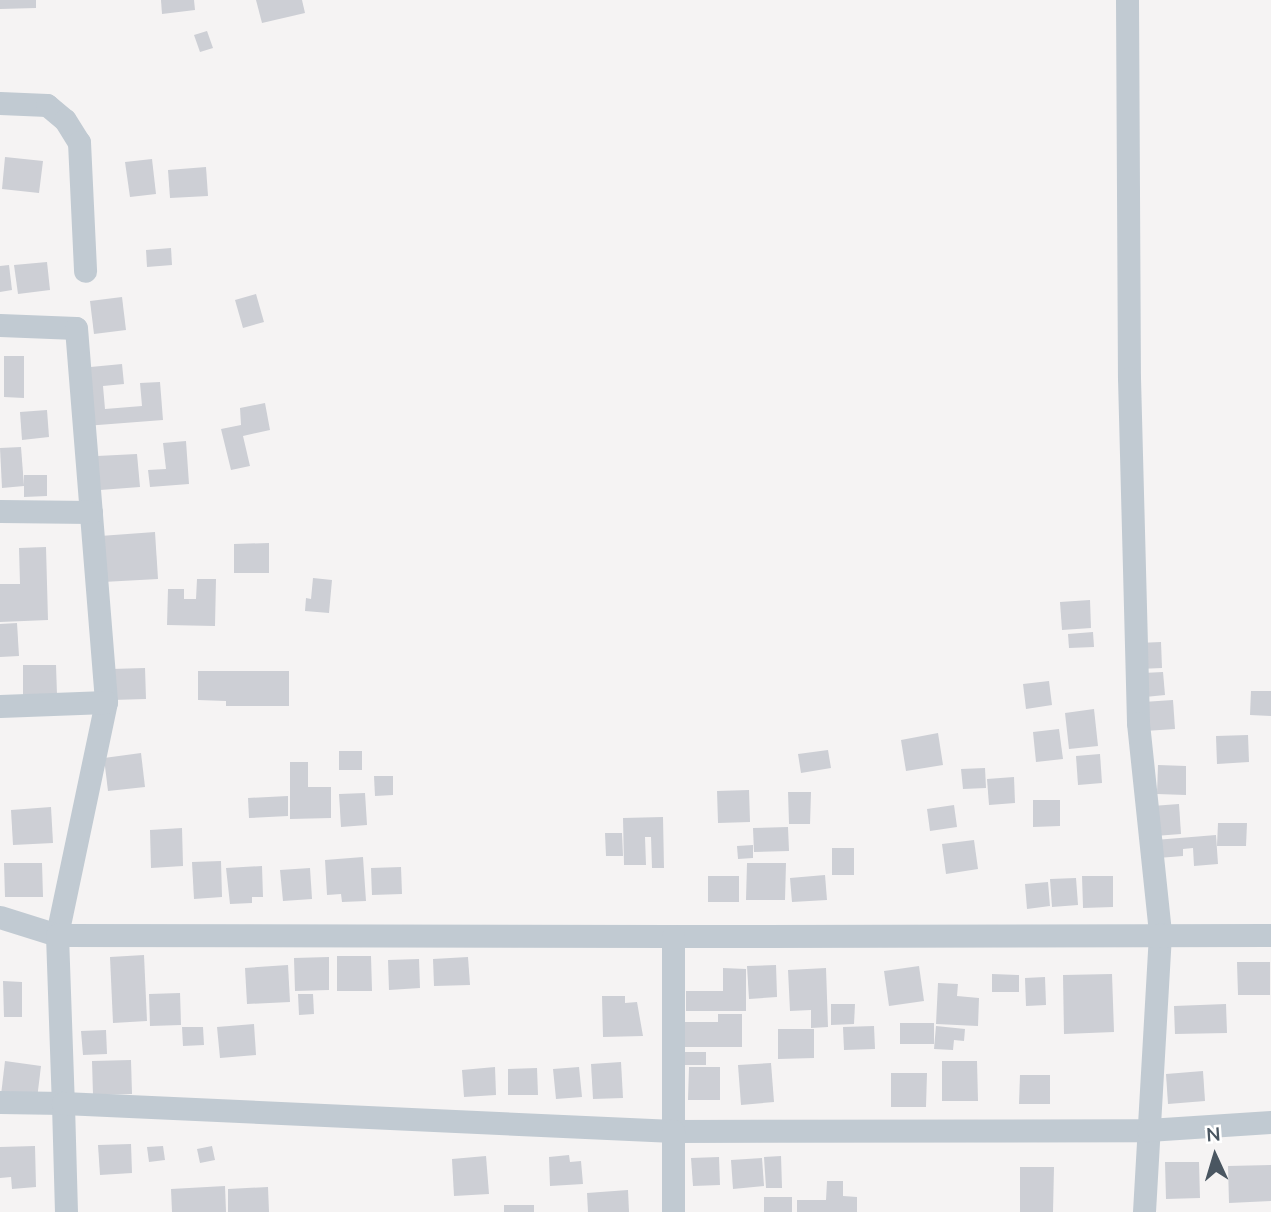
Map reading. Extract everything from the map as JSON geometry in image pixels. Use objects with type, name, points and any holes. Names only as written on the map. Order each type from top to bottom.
[{"type":"street","points":[[1127,0],[1129,378],[1138,723],[1160,934],[1144,1212]]},
{"type":"street","points":[[0,103],[47,105],[65,120],[79,142],[85,271]]},
{"type":"street","points":[[0,325],[76,328],[106,702],[57,935],[66,1212]]},
{"type":"street","points":[[0,512],[91,512]]},
{"type":"street","points":[[0,706],[106,702]]},
{"type":"street","points":[[0,917],[57,935],[1271,935]]},
{"type":"street","points":[[673,936],[673,1212]]},
{"type":"street","points":[[0,1101],[673,1131],[1148,1130],[1271,1122]]},
{"type":"building","points":[[0,0],[36,0],[36,8],[0,9]]},
{"type":"building","points":[[161,0],[194,0],[195,10],[162,14]]},
{"type":"building","points":[[256,0],[302,0],[305,13],[262,23]]},
{"type":"building","points":[[207,31],[213,48],[200,52],[194,35]]},
{"type":"building","points":[[5,157],[43,161],[39,193],[2,189]]},
{"type":"building","points":[[152,159],[156,194],[130,197],[125,162]]},
{"type":"building","points":[[206,167],[208,196],[170,198],[168,170]]},
{"type":"building","points":[[171,248],[172,265],[147,267],[146,250]]},
{"type":"building","points":[[47,262],[50,290],[18,294],[14,265]]},
{"type":"building","points":[[9,265],[12,290],[0,292],[0,266]]},
{"type":"building","points":[[256,294],[264,322],[243,328],[235,300]]},
{"type":"building","points":[[122,297],[126,330],[94,334],[90,301]]},
{"type":"building","points":[[4,356],[24,356],[24,398],[4,397]]},
{"type":"building","points":[[122,364],[124,384],[103,386],[105,409],[142,406],[140,383],[160,382],[163,420],[85,426],[80,368]]},
{"type":"building","points":[[265,403],[270,430],[243,436],[250,466],[231,470],[221,429],[241,425],[240,408]]},
{"type":"building","points":[[47,410],[49,437],[22,440],[20,412]]},
{"type":"building","points":[[186,441],[189,484],[150,487],[148,470],[166,469],[163,443]]},
{"type":"building","points":[[21,447],[24,486],[2,488],[0,448]]},
{"type":"building","points":[[137,454],[140,487],[100,490],[97,456]]},
{"type":"building","points":[[24,475],[47,475],[47,496],[24,497]]},
{"type":"building","points":[[155,532],[158,579],[103,582],[100,536]]},
{"type":"building","points":[[269,543],[269,573],[234,573],[234,544]]},
{"type":"building","points":[[46,547],[48,620],[0,622],[0,584],[20,584],[19,548]]},
{"type":"building","points":[[313,578],[332,580],[329,613],[305,611],[306,598],[311,599]]},
{"type":"building","points":[[197,579],[216,579],[215,626],[167,625],[168,589],[184,589],[184,599],[196,599]]},
{"type":"building","points":[[1090,600],[1091,628],[1062,630],[1060,602]]},
{"type":"building","points":[[17,623],[19,656],[0,657],[0,624]]},
{"type":"building","points":[[1093,632],[1094,647],[1069,648],[1068,634]]},
{"type":"building","points":[[1161,642],[1162,668],[1139,669],[1138,643]]},
{"type":"building","points":[[23,665],[56,665],[57,695],[23,695]]},
{"type":"building","points":[[145,668],[146,699],[112,700],[111,669]]},
{"type":"building","points":[[198,671],[289,671],[289,706],[226,706],[226,701],[198,700]]},
{"type":"building","points":[[1163,672],[1165,695],[1145,697],[1143,673]]},
{"type":"building","points":[[1049,681],[1052,705],[1026,709],[1023,684]]},
{"type":"building","points":[[1251,691],[1271,691],[1271,716],[1250,715]]},
{"type":"building","points":[[1173,700],[1175,729],[1145,731],[1143,702]]},
{"type":"building","points":[[1094,709],[1098,746],[1069,749],[1065,713]]},
{"type":"building","points":[[1059,729],[1063,759],[1036,762],[1033,732]]},
{"type":"building","points":[[938,733],[943,765],[906,771],[901,740]]},
{"type":"building","points":[[1248,735],[1249,762],[1217,764],[1216,736]]},
{"type":"building","points":[[828,750],[831,768],[801,773],[798,754]]},
{"type":"building","points":[[339,751],[362,751],[362,770],[339,770]]},
{"type":"building","points":[[141,753],[145,787],[108,791],[104,758]]},
{"type":"building","points":[[1100,754],[1102,783],[1078,785],[1076,756]]},
{"type":"building","points":[[290,762],[308,762],[308,787],[331,787],[331,818],[290,819]]},
{"type":"building","points":[[1158,765],[1186,766],[1186,795],[1157,794]]},
{"type":"building","points":[[985,768],[986,788],[963,789],[961,769]]},
{"type":"building","points":[[374,776],[393,776],[393,795],[375,796]]},
{"type":"building","points":[[1014,777],[1015,803],[989,805],[987,779]]},
{"type":"building","points":[[749,790],[750,822],[718,823],[717,791]]},
{"type":"building","points":[[788,792],[811,792],[810,824],[789,824]]},
{"type":"building","points":[[365,793],[367,825],[341,827],[339,794]]},
{"type":"building","points":[[288,796],[288,816],[249,818],[248,798]]},
{"type":"building","points":[[1033,800],[1060,800],[1060,826],[1033,827]]},
{"type":"building","points":[[1179,804],[1181,834],[1155,836],[1152,806]]},
{"type":"building","points":[[954,805],[957,827],[930,831],[927,809]]},
{"type":"building","points":[[51,807],[53,843],[13,845],[11,810]]},
{"type":"building","points":[[663,817],[664,868],[652,868],[651,837],[645,837],[646,865],[624,865],[623,818]]},
{"type":"building","points":[[1218,823],[1247,823],[1246,846],[1217,846]]},
{"type":"building","points":[[788,827],[789,851],[754,852],[753,828]]},
{"type":"building","points":[[182,828],[183,866],[151,868],[150,830]]},
{"type":"building","points":[[605,833],[622,833],[623,856],[606,856]]},
{"type":"building","points":[[1216,835],[1218,864],[1194,866],[1193,848],[1183,849],[1183,856],[1158,858],[1155,840]]},
{"type":"building","points":[[974,840],[978,869],[946,874],[942,844]]},
{"type":"building","points":[[753,845],[753,858],[738,859],[737,846]]},
{"type":"building","points":[[832,848],[854,848],[854,875],[832,875]]},
{"type":"building","points":[[363,857],[366,901],[342,902],[341,894],[327,895],[325,860]]},
{"type":"building","points":[[221,861],[222,897],[194,899],[192,862]]},
{"type":"building","points":[[4,863],[42,863],[43,897],[5,897]]},
{"type":"building","points":[[747,863],[786,863],[785,900],[746,900]]},
{"type":"building","points":[[262,866],[263,897],[252,897],[252,903],[230,904],[226,868]]},
{"type":"building","points":[[401,867],[402,894],[372,895],[371,868]]},
{"type":"building","points":[[310,868],[312,899],[283,901],[280,870]]},
{"type":"building","points":[[825,875],[827,900],[792,902],[790,878]]},
{"type":"building","points":[[708,876],[739,876],[739,902],[708,902]]},
{"type":"building","points":[[1082,876],[1113,876],[1113,907],[1083,908]]},
{"type":"building","points":[[1076,878],[1078,905],[1052,907],[1050,879]]},
{"type":"building","points":[[1048,882],[1050,906],[1027,909],[1025,884]]},
{"type":"building","points":[[144,955],[147,1021],[113,1023],[110,957]]},
{"type":"building","points":[[337,956],[371,956],[372,991],[337,991]]},
{"type":"building","points":[[329,957],[329,990],[295,991],[294,958]]},
{"type":"building","points":[[468,957],[470,985],[434,986],[433,959]]},
{"type":"building","points":[[419,959],[420,988],[389,990],[388,960]]},
{"type":"building","points":[[1237,962],[1270,962],[1270,995],[1238,995]]},
{"type":"building","points":[[288,965],[290,1002],[247,1004],[245,968]]},
{"type":"building","points":[[776,965],[777,997],[749,999],[747,966]]},
{"type":"building","points":[[919,966],[924,1001],[889,1006],[884,971]]},
{"type":"building","points":[[723,968],[746,969],[746,1011],[686,1011],[686,991],[723,991]]},
{"type":"building","points":[[826,968],[828,1027],[811,1028],[811,1010],[790,1011],[788,970]]},
{"type":"building","points":[[992,974],[1019,975],[1019,992],[992,992]]},
{"type":"building","points":[[1112,974],[1114,1032],[1064,1034],[1063,975]]},
{"type":"building","points":[[1045,977],[1046,1005],[1026,1006],[1025,978]]},
{"type":"building","points":[[3,981],[22,982],[22,1017],[4,1017]]},
{"type":"building","points":[[938,983],[958,984],[957,996],[979,998],[978,1026],[936,1024]]},
{"type":"building","points":[[180,993],[181,1025],[150,1026],[149,994]]},
{"type":"building","points":[[298,994],[313,994],[314,1014],[299,1015]]},
{"type":"building","points":[[602,996],[625,996],[625,1003],[637,1002],[643,1036],[603,1037]]},
{"type":"building","points":[[831,1004],[855,1004],[854,1024],[831,1025]]},
{"type":"building","points":[[1226,1004],[1227,1033],[1175,1034],[1174,1006]]},
{"type":"building","points":[[718,1014],[742,1014],[742,1047],[676,1047],[676,1022],[718,1022]]},
{"type":"building","points":[[900,1023],[934,1023],[934,1044],[900,1044]]},
{"type":"building","points":[[254,1024],[256,1055],[220,1058],[217,1027]]},
{"type":"building","points":[[874,1026],[875,1049],[844,1050],[843,1027]]},
{"type":"building","points":[[936,1026],[965,1029],[964,1041],[954,1040],[953,1050],[934,1049]]},
{"type":"building","points":[[182,1027],[203,1027],[204,1045],[183,1046]]},
{"type":"building","points":[[778,1029],[814,1029],[814,1058],[778,1059]]},
{"type":"building","points":[[106,1030],[107,1054],[83,1055],[81,1031]]},
{"type":"building","points":[[679,1052],[706,1052],[706,1065],[679,1065]]},
{"type":"building","points":[[131,1060],[132,1094],[93,1095],[92,1061]]},
{"type":"building","points":[[5,1061],[41,1066],[37,1099],[1,1095]]},
{"type":"building","points":[[942,1061],[977,1061],[978,1101],[942,1101]]},
{"type":"building","points":[[621,1062],[623,1098],[593,1099],[591,1064]]},
{"type":"building","points":[[771,1063],[774,1102],[741,1105],[738,1065]]},
{"type":"building","points":[[495,1067],[496,1095],[464,1097],[462,1070]]},
{"type":"building","points":[[579,1067],[582,1097],[556,1099],[553,1069]]},
{"type":"building","points":[[689,1067],[720,1067],[720,1100],[688,1100]]},
{"type":"building","points":[[537,1068],[538,1095],[508,1095],[508,1069]]},
{"type":"building","points":[[1203,1071],[1205,1101],[1168,1104],[1166,1074]]},
{"type":"building","points":[[891,1073],[927,1073],[926,1107],[891,1107]]},
{"type":"building","points":[[1020,1075],[1050,1075],[1050,1104],[1019,1104]]},
{"type":"building","points":[[131,1144],[132,1173],[100,1175],[98,1145]]},
{"type":"building","points":[[35,1146],[36,1187],[12,1189],[11,1177],[0,1178],[0,1147]]},
{"type":"building","points":[[163,1146],[165,1160],[149,1162],[147,1147]]},
{"type":"building","points":[[212,1146],[215,1160],[200,1163],[197,1149]]},
{"type":"building","points":[[569,1155],[570,1162],[581,1161],[583,1184],[550,1186],[549,1157]]},
{"type":"building","points":[[486,1156],[489,1194],[454,1196],[452,1159]]},
{"type":"building","points":[[781,1156],[782,1188],[766,1188],[764,1157]]},
{"type":"building","points":[[719,1157],[720,1185],[693,1186],[691,1158]]},
{"type":"building","points":[[762,1158],[764,1186],[733,1189],[731,1160]]},
{"type":"building","points":[[1165,1162],[1199,1162],[1200,1198],[1166,1199]]},
{"type":"building","points":[[1271,1165],[1271,1201],[1229,1203],[1228,1166]]},
{"type":"building","points":[[1020,1167],[1054,1167],[1053,1212],[1020,1212]]},
{"type":"building","points":[[827,1181],[843,1181],[843,1196],[857,1197],[857,1212],[797,1212],[797,1200],[826,1200]]},
{"type":"building","points":[[225,1186],[226,1212],[172,1212],[171,1189]]},
{"type":"building","points":[[268,1187],[269,1212],[228,1212],[228,1189]]},
{"type":"building","points":[[628,1190],[629,1212],[588,1212],[587,1193]]},
{"type":"building","points":[[764,1197],[792,1197],[792,1212],[764,1212]]},
{"type":"building","points":[[504,1205],[534,1205],[534,1212],[504,1212]]}]
